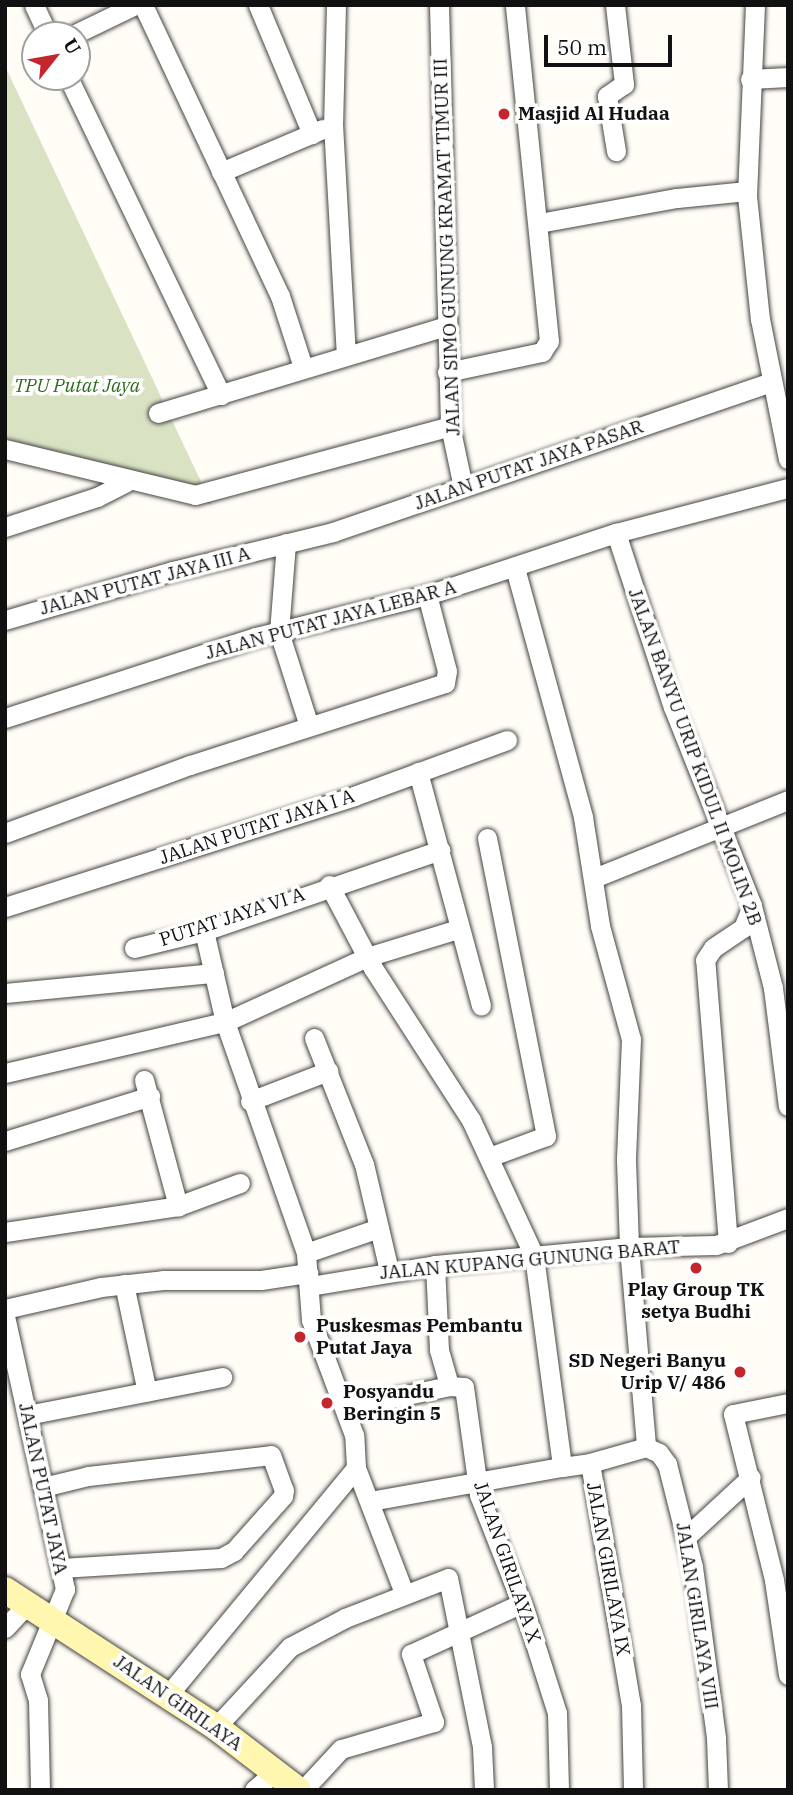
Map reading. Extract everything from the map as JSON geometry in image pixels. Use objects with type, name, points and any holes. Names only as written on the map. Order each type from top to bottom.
[{"type":"street","points":[[34,5],[41,21]]},
{"type":"street","points":[[91,26],[135,5]]},
{"type":"street","points":[[143,5],[280,296],[303,367]]},
{"type":"street","points":[[258,5],[312,134]]},
{"type":"street","points":[[336,5],[333,124],[346,354]]},
{"type":"street","name":"JALAN SIMO GUNUNG KRAMAT TIMUR III","points":[[439,5],[447,372],[450,426],[463,487]]},
{"type":"street","points":[[447,372],[548,347],[515,5]]},
{"type":"street","points":[[615,5],[624,84],[607,96],[616,151]]},
{"type":"street","points":[[755,5],[747,191],[771,382],[788,459]]},
{"type":"street","points":[[750,79],[788,77]]},
{"type":"street","points":[[75,91],[221,395]]},
{"type":"street","points":[[221,172],[333,124]]},
{"type":"street","points":[[538,223],[677,198],[747,191]]},
{"type":"street","points":[[158,413],[346,354],[446,326]]},
{"type":"street","name":"JALAN PUTAT JAYA PASAR","points":[[286,543],[463,487],[771,382]]},
{"type":"street","points":[[5,449],[126,482],[195,495],[450,426]]},
{"type":"street","points":[[5,527],[97,497],[126,482]]},
{"type":"street","name":"JALAN PUTAT JAYA LEBAR A","points":[[5,718],[279,632],[427,595],[616,533],[788,488]]},
{"type":"street","name":"JALAN BANYU URIP KIDUL II MOLIN 2B","points":[[616,533],[673,708],[722,825],[752,906],[774,988],[788,1106]]},
{"type":"street","points":[[286,543],[279,632],[309,726]]},
{"type":"street","name":"JALAN PUTAT JAYA III A","points":[[5,620],[286,543]]},
{"type":"street","points":[[515,568],[583,817],[600,926],[631,1039],[626,1160],[629,1247],[646,1447],[590,1463]]},
{"type":"street","points":[[5,833],[309,726],[389,704],[447,681],[427,595]]},
{"type":"street","name":"JALAN PUTAT JAYA I A","points":[[5,907],[418,772],[507,740]]},
{"type":"street","points":[[418,772],[440,849],[458,929],[481,1006]]},
{"type":"street","points":[[594,878],[788,800]]},
{"type":"street","points":[[487,838],[546,1136],[489,1157]]},
{"type":"street","name":"PUTAT JAYA VI A","points":[[134,947],[204,931],[329,885],[440,849]]},
{"type":"street","name":"PUTAT JAYA VI A","points":[[329,885],[367,957],[428,1050],[489,1157]]},
{"type":"street","points":[[727,1243],[705,960],[713,948],[743,928],[752,906]]},
{"type":"street","points":[[5,1073],[225,1022],[367,957],[458,929]]},
{"type":"street","points":[[204,931],[225,1022],[308,1271],[311,1320],[333,1387],[345,1408],[356,1468],[404,1593]]},
{"type":"street","points":[[5,993],[214,974]]},
{"type":"street","points":[[314,1038],[363,1164],[389,1271]]},
{"type":"street","points":[[250,1101],[328,1071]]},
{"type":"street","points":[[5,1141],[147,1088],[178,1206]]},
{"type":"street","name":"JALAN GIRILAYA IX","points":[[489,1157],[534,1256],[562,1467],[590,1463],[631,1706],[632,1790]]},
{"type":"street","points":[[5,1232],[178,1206],[240,1184]]},
{"type":"street","name":"JALAN KUPANG GUNUNG BARAT","points":[[308,1271],[389,1271],[629,1247],[727,1243],[788,1218]]},
{"type":"street","points":[[5,1309],[124,1284],[163,1280],[261,1280],[308,1271],[379,1228]]},
{"type":"street","name":"JALAN GIRILAYA X","points":[[435,1265],[439,1350],[449,1386],[464,1387],[477,1479],[522,1603],[557,1713],[559,1790]]},
{"type":"street","points":[[124,1284],[147,1392]]},
{"type":"street","name":"JALAN PUTAT JAYA","points":[[5,1316],[65,1589],[56,1620],[30,1674],[38,1700],[40,1790]]},
{"type":"street","points":[[27,1415],[222,1377]]},
{"type":"street","points":[[345,1408],[449,1386]]},
{"type":"street","points":[[788,1403],[733,1414],[751,1477],[774,1580],[788,1675]]},
{"type":"street","name":"JALAN GIRILAYA VIII","points":[[646,1447],[659,1453],[667,1464],[686,1537],[716,1738],[718,1790]]},
{"type":"street","points":[[43,1487],[88,1476],[271,1455],[284,1490],[283,1496],[234,1551],[222,1558],[61,1569]]},
{"type":"street","points":[[376,1500],[477,1479],[562,1467]]},
{"type":"street","points":[[168,1695],[356,1468]]},
{"type":"street","points":[[686,1537],[751,1477]]},
{"type":"street","points":[[216,1727],[290,1647],[404,1593],[448,1578],[482,1746],[484,1790]]},
{"type":"street","name":"JALAN GIRILAYA","points":[[5,1590],[56,1620],[216,1727],[298,1790]]},
{"type":"street","points":[[5,1628],[28,1603]]},
{"type":"street","points":[[303,1790],[341,1749],[433,1721],[411,1654],[460,1634],[522,1603]]},
{"type":"street","points":[[254,1790],[275,1772]]},
{"type":"green space","name":"TPU Putat Jaya","points":[[5,66],[212,505],[5,438]]},
{"type":"place","name":"Masjid Al Hudaa","points":[[504,114]]},
{"type":"place","name":"Play Group TK setya Budhi","points":[[696,1268]]},
{"type":"place","name":"Puskesmas Pembantu Putat Jaya","points":[[300,1337]]},
{"type":"place","name":"SD Negeri Banyu Urip V/ 486","points":[[740,1372]]},
{"type":"place","name":"Posyandu Beringin 5","points":[[327,1403]]}]
